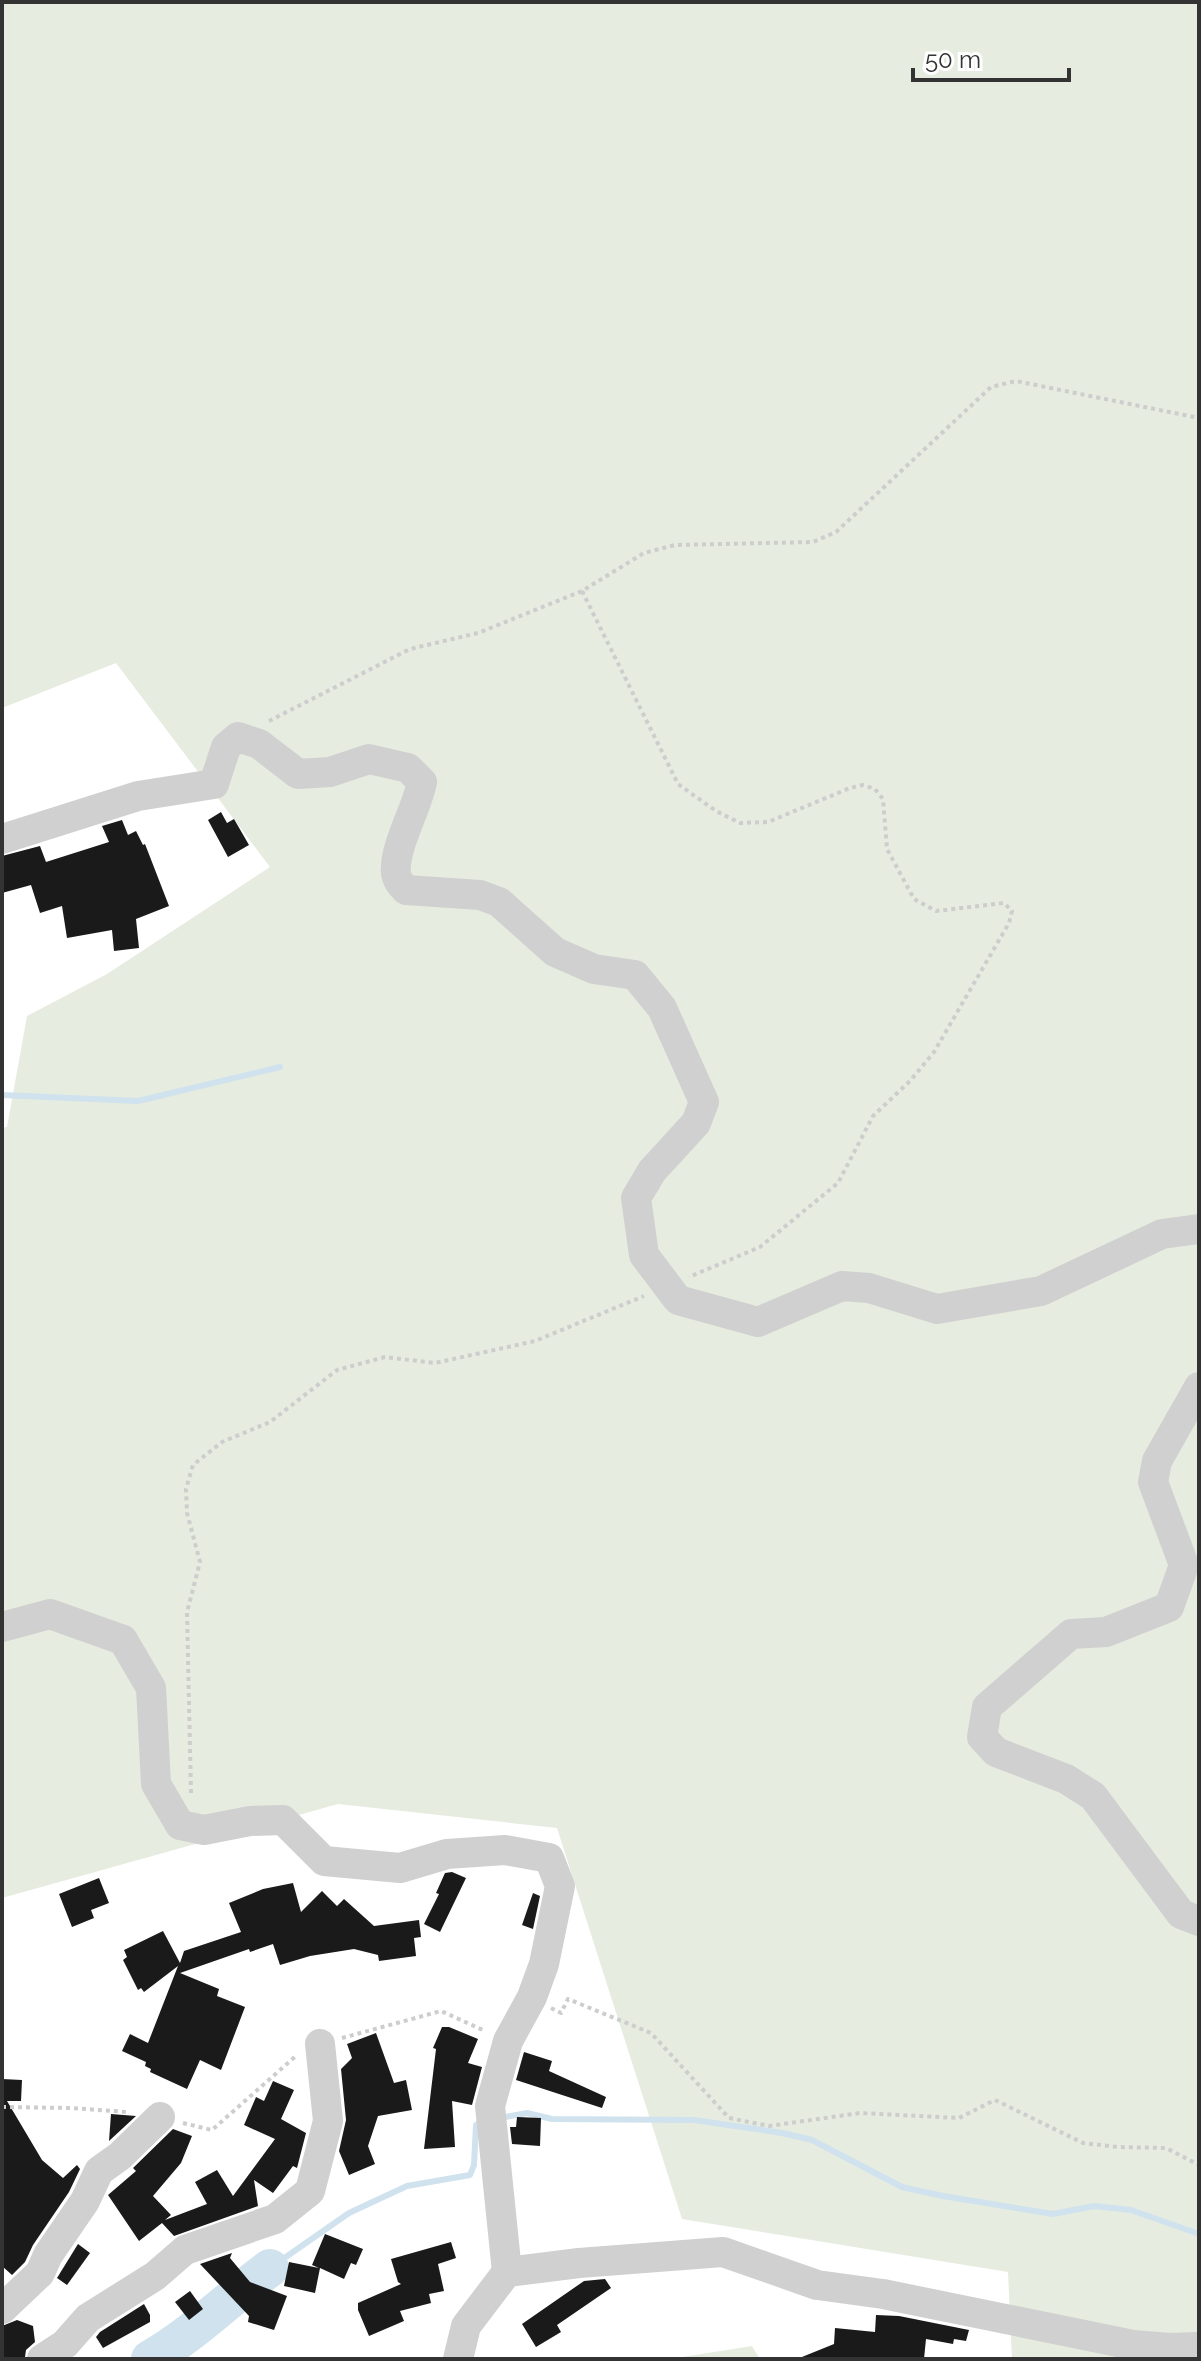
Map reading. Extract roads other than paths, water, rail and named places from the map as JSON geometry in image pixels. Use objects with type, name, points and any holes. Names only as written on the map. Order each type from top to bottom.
[{"type":"street","points":[[2,839],[138,796],[214,784],[226,747],[238,737],[259,744],[298,774],[330,772],[369,759],[408,768],[422,782],[402,842],[396,874],[406,890],[480,895],[499,902],[555,952],[594,969],[635,975],[662,1008],[704,1102],[696,1123],[652,1171],[636,1198],[644,1255],[678,1300],[758,1322],[842,1286],[869,1288],[937,1309],[1041,1291],[1162,1234],[1199,1229]]},
{"type":"street","points":[[1199,1387],[1157,1461],[1153,1482],[1184,1565],[1169,1607],[1106,1632],[1071,1634],[987,1707],[982,1737],[996,1752],[1066,1779],[1093,1796],[1181,1914],[1199,1921]]},
{"type":"street","points":[[2,1627],[50,1614],[123,1640],[151,1688],[156,1784],[180,1825],[204,1830],[250,1821],[283,1820],[324,1861],[400,1868],[447,1854],[505,1850],[549,1858],[560,1886],[544,1964],[532,1997],[508,2041],[490,2106],[507,2272],[466,2326],[458,2359]]},
{"type":"street","points":[[42,2359],[65,2344],[88,2318],[155,2276],[185,2250],[275,2219],[310,2191],[328,2121],[320,2044]]},
{"type":"street","points":[[2,2309],[40,2273],[48,2255],[85,2201],[99,2171],[120,2156],[160,2117]]},
{"type":"street","points":[[507,2272],[723,2252],[817,2285],[883,2294],[1133,2345],[1199,2347]]},
{"type":"waterway","points":[[2,1095],[138,1101],[280,1067]]},
{"type":"waterway","points":[[500,2118],[527,2113],[552,2119],[694,2120],[782,2133],[812,2140],[902,2187],[1053,2214],[1094,2206],[1131,2210],[1199,2234]]},
{"type":"waterway","points":[[270,2268],[349,2213],[407,2186],[470,2175],[474,2165],[476,2125],[481,2121]]},
{"type":"waterway","points":[[150,2359],[181,2339],[270,2268]]}]
